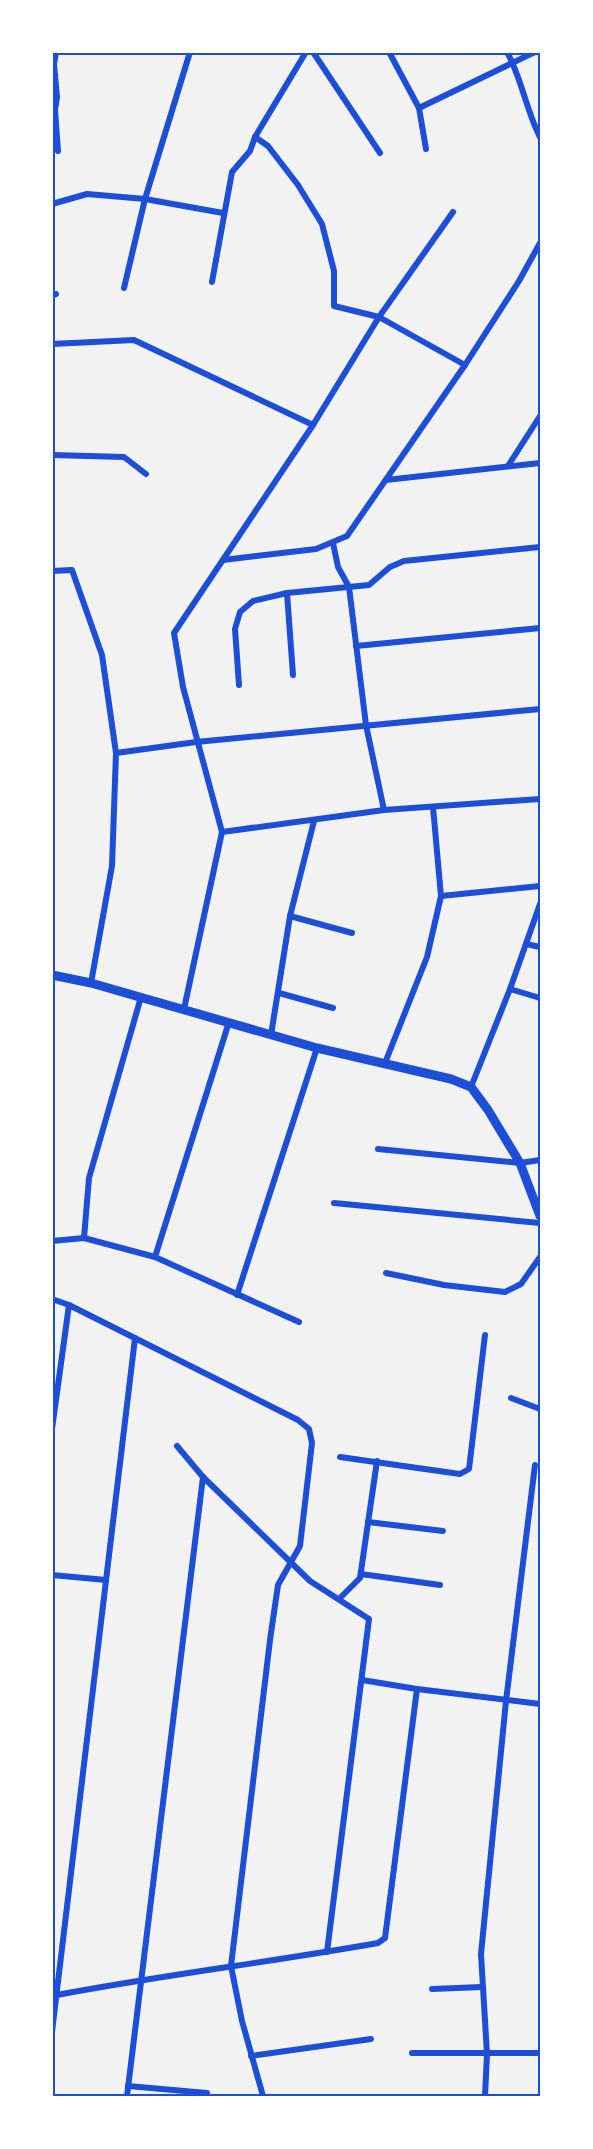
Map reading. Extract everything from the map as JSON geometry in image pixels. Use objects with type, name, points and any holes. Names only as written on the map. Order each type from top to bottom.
[{"type":"street","points":[[56,52],[54,64],[57,98],[54,110],[58,151]]},
{"type":"street","points":[[124,288],[145,199],[190,52]]},
{"type":"street","points":[[212,282],[232,172],[250,151],[255,136],[306,52]]},
{"type":"street","points":[[313,52],[380,153]]},
{"type":"street","points":[[389,52],[419,108],[426,149]]},
{"type":"street","points":[[507,52],[513,63],[530,118],[540,137]]},
{"type":"street","points":[[419,108],[535,52]]},
{"type":"street","points":[[255,136],[268,146],[298,185],[321,224],[334,271],[334,306],[379,317],[465,365]]},
{"type":"street","points":[[52,204],[87,194],[145,199],[223,213]]},
{"type":"street","points":[[184,1009],[222,832],[196,742],[183,687],[174,633],[313,425],[379,317],[453,212]]},
{"type":"street","points":[[223,560],[316,549],[347,536],[465,365],[519,281],[540,243]]},
{"type":"street","points":[[52,344],[134,340],[313,425]]},
{"type":"street","points":[[508,466],[540,416]]},
{"type":"street","points":[[52,455],[124,457],[146,474]]},
{"type":"street","points":[[386,480],[540,463]]},
{"type":"street","points":[[333,543],[338,567],[349,588],[366,725],[384,810]]},
{"type":"street","points":[[239,685],[235,629],[240,612],[253,601],[287,594],[369,585],[390,567],[404,561],[540,547]]},
{"type":"street","points":[[52,571],[72,570],[102,655],[116,753],[112,866],[91,983]]},
{"type":"street","points":[[287,594],[293,675]]},
{"type":"street","points":[[356,646],[540,628]]},
{"type":"street","points":[[116,753],[196,742],[540,709]]},
{"type":"street","points":[[222,832],[384,810],[540,799]]},
{"type":"street","points":[[385,1063],[427,957],[441,896],[433,807]]},
{"type":"street","points":[[271,1035],[290,916],[314,821]]},
{"type":"street","points":[[441,896],[540,886]]},
{"type":"street","points":[[471,1087],[510,989],[540,904]]},
{"type":"street","points":[[290,916],[352,933]]},
{"type":"street","points":[[526,944],[540,947]]},
{"type":"street","points":[[52,975],[91,983],[317,1048],[451,1079],[471,1087],[488,1110],[520,1163],[540,1216]]},
{"type":"street","points":[[510,989],[540,998]]},
{"type":"street","points":[[279,993],[333,1008]]},
{"type":"street","points":[[84,1238],[89,1178],[141,997]]},
{"type":"street","points":[[154,1257],[229,1022]]},
{"type":"street","points":[[237,1295],[317,1048]]},
{"type":"street","points":[[378,1149],[520,1163],[540,1160]]},
{"type":"street","points":[[334,1203],[540,1223]]},
{"type":"street","points":[[52,1241],[84,1238],[154,1257],[300,1322]]},
{"type":"street","points":[[386,1273],[444,1285],[505,1293],[521,1284],[540,1257]]},
{"type":"street","points":[[52,1299],[69,1305],[298,1420],[309,1429],[312,1443],[300,1546],[292,1564],[278,1585],[270,1640],[231,1966],[251,2056],[263,2097]]},
{"type":"street","points":[[52,1429],[69,1305]]},
{"type":"street","points":[[340,1457],[460,1474],[469,1469],[485,1335]]},
{"type":"street","points":[[52,2032],[135,1338]]},
{"type":"street","points":[[511,1398],[540,1409]]},
{"type":"street","points":[[177,1446],[203,1477],[310,1581],[369,1619],[327,1952]]},
{"type":"street","points":[[339,1599],[360,1578],[377,1461]]},
{"type":"street","points":[[485,2097],[487,2054],[481,1954],[506,1701],[536,1465]]},
{"type":"street","points":[[127,2097],[203,1477]]},
{"type":"street","points":[[368,1522],[443,1531]]},
{"type":"street","points":[[361,1574],[440,1586]]},
{"type":"street","points":[[52,1575],[106,1580]]},
{"type":"street","points":[[362,1680],[540,1704]]},
{"type":"street","points":[[57,1995],[327,1952],[378,1943],[385,1938],[417,1689]]},
{"type":"street","points":[[432,1989],[482,1987]]},
{"type":"street","points":[[251,2056],[371,2039]]},
{"type":"street","points":[[412,2053],[540,2053]]},
{"type":"street","points":[[128,2086],[207,2093]]}]
